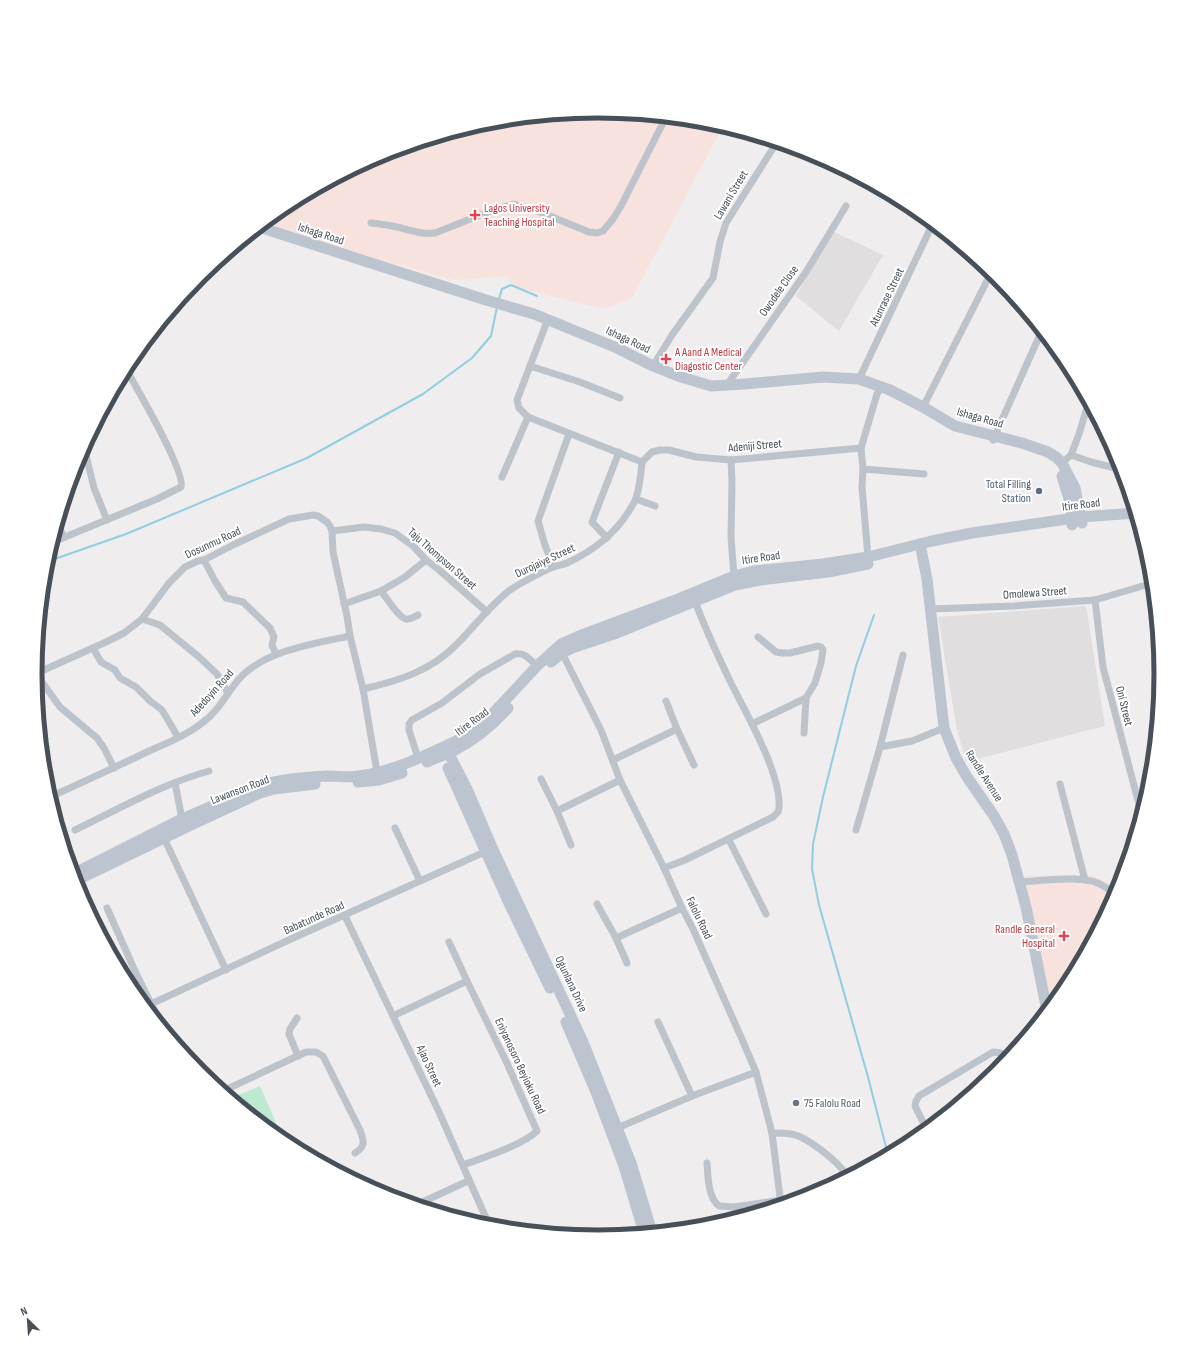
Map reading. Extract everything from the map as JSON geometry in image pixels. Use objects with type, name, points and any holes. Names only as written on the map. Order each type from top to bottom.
[{"type":"main road","name":"Ishaga Road","points":[[264,229],[485,303]]},
{"type":"main road","name":"Ishaga Road","points":[[259,233],[518,312],[617,348],[653,366],[678,376],[711,386],[812,377],[859,379],[879,391],[955,430],[1022,443],[1048,452],[1062,463],[1075,488],[1077,521]]},
{"type":"main road","name":"Ishaga Road","points":[[547,323],[690,384],[711,389],[725,391],[823,382],[850,384],[879,391],[890,390],[955,426],[994,438],[1045,458],[1057,468],[1064,479],[1077,521]]},
{"type":"main road","name":"Itire Road","points":[[443,750],[467,736],[481,725],[537,666],[579,636],[673,601],[734,576],[754,571],[823,564],[868,557],[975,538],[1051,529],[1077,521],[1131,514]]},
{"type":"main road","name":"Itire Road","points":[[1077,521],[1133,520]]},
{"type":"main road","name":"Itire Road","points":[[443,750],[474,739],[491,726],[553,660],[560,650],[572,648],[617,633],[735,585],[760,580],[845,569],[920,547]]},
{"type":"main road","name":"Randle Avenue","points":[[920,547],[927,579],[944,728],[949,743],[960,764],[994,816],[1004,834],[1012,855],[1020,882],[1046,1005]]},
{"type":"main road","name":"Lawanson Road","points":[[81,878],[164,838],[268,783],[296,778],[358,776],[396,768],[418,758],[443,750]]},
{"type":"main road","name":"Lawanson Road","points":[[78,871],[182,819],[226,804],[274,789],[314,784],[369,782],[383,779],[399,774],[443,750]]},
{"type":"main road","name":"Ogunlana Drive","points":[[443,750],[467,789],[489,850],[583,1042],[615,1129],[631,1163],[651,1228]]},
{"type":"main road","name":"Ogunlana Drive","points":[[615,1129],[624,1166],[643,1228]]},
{"type":"street","points":[[372,223],[429,234],[493,210],[514,204],[535,210],[589,232],[597,233],[603,231],[621,206],[664,121]]},
{"type":"street","name":"Lawani Street","points":[[653,366],[672,335],[713,278],[720,242],[726,223],[774,146]]},
{"type":"street","name":"Owodele Close","points":[[727,385],[806,272],[846,206]]},
{"type":"street","name":"Atunrase Street","points":[[859,379],[931,228]]},
{"type":"street","points":[[922,407],[989,277]]},
{"type":"street","points":[[547,323],[517,400],[519,408],[528,417],[642,462]]},
{"type":"street","points":[[994,438],[1040,335]]},
{"type":"street","points":[[530,366],[580,382],[620,398]]},
{"type":"street","points":[[59,539],[181,487],[182,483],[158,427],[130,375]]},
{"type":"street","points":[[868,557],[862,487],[863,469],[861,448],[879,391]]},
{"type":"street","points":[[1062,463],[1071,455],[1087,408]]},
{"type":"street","points":[[502,477],[528,417]]},
{"type":"street","points":[[553,567],[538,521],[569,434]]},
{"type":"street","name":"Adeniji Street","points":[[642,462],[652,452],[660,450],[669,450],[696,457],[730,460],[861,448]]},
{"type":"street","points":[[607,538],[592,522],[619,452]]},
{"type":"street","points":[[1071,455],[1116,468]]},
{"type":"street","points":[[86,456],[94,488],[107,520]]},
{"type":"street","points":[[730,460],[732,482],[731,538],[734,576]]},
{"type":"street","name":"Durojaiye Street","points":[[363,689],[403,679],[423,670],[456,645],[487,612],[511,590],[553,567],[566,564],[583,555],[607,538],[622,522],[636,499],[642,462]]},
{"type":"street","points":[[863,469],[924,474]]},
{"type":"street","points":[[636,499],[655,506]]},
{"type":"street","name":"Dosunmu Road","points":[[42,671],[124,633],[142,619],[175,576],[185,567],[204,560],[289,519],[313,515],[318,516],[327,522],[332,531]]},
{"type":"street","name":"Taju Thompson Street","points":[[332,531],[364,527],[381,529],[395,533],[413,546],[426,560],[487,612]]},
{"type":"street","points":[[61,531],[64,537]]},
{"type":"street","points":[[332,531],[333,552],[350,636],[363,689],[377,772]]},
{"type":"street","points":[[204,560],[226,598],[243,602],[270,628],[274,637],[272,645],[276,654]]},
{"type":"street","points":[[344,604],[381,591],[405,576],[426,560]]},
{"type":"street","name":"Omolewa Street","points":[[930,610],[1095,600],[1147,585]]},
{"type":"street","points":[[381,591],[400,616],[405,619],[411,619],[418,615]]},
{"type":"street","name":"Oni Street","points":[[1095,600],[1103,667],[1139,805]]},
{"type":"street","points":[[664,868],[729,840],[773,818],[778,812],[779,808],[776,780],[752,724],[708,636],[695,601]]},
{"type":"street","points":[[142,619],[160,625],[199,657],[217,674],[228,694]]},
{"type":"street","name":"Adedoyin Road","points":[[56,794],[178,737],[203,723],[240,678],[258,663],[276,654],[350,636]]},
{"type":"street","points":[[758,637],[776,652],[786,654],[818,646],[823,650],[815,684],[806,698],[804,733]]},
{"type":"street","points":[[93,648],[101,662],[115,670],[120,678],[136,687],[150,701],[162,710],[178,737]]},
{"type":"street","name":"Falolu Road","points":[[560,650],[601,730],[620,780],[664,868],[720,988],[756,1072],[772,1133],[781,1200]]},
{"type":"street","points":[[418,758],[409,730],[409,724],[412,720],[448,699],[480,674],[515,654],[520,653],[526,655],[537,666]]},
{"type":"street","points":[[856,830],[880,747],[903,655]]},
{"type":"street","points":[[42,682],[60,707],[97,738],[114,768]]},
{"type":"street","points":[[752,724],[806,698]]},
{"type":"street","points":[[666,701],[694,765]]},
{"type":"street","points":[[880,747],[912,740],[944,728]]},
{"type":"street","points":[[613,760],[677,729]]},
{"type":"street","points":[[75,830],[156,790],[193,776],[209,772]]},
{"type":"street","points":[[541,779],[557,811],[571,845]]},
{"type":"street","points":[[557,811],[620,780]]},
{"type":"street","points":[[175,783],[182,819]]},
{"type":"street","points":[[1060,784],[1085,880]]},
{"type":"street","points":[[395,828],[420,881]]},
{"type":"street","points":[[164,838],[226,970]]},
{"type":"street","points":[[729,840],[766,914]]},
{"type":"street","name":"Babatunde Road","points":[[151,1004],[489,850]]},
{"type":"street","points":[[1020,882],[1085,880],[1096,883],[1111,892]]},
{"type":"street","points":[[597,904],[616,938],[627,963]]},
{"type":"street","points":[[107,908],[151,1004]]},
{"type":"street","points":[[616,938],[682,908]]},
{"type":"street","name":"Ajao Street","points":[[345,916],[463,1165],[468,1181],[486,1219]]},
{"type":"street","points":[[393,1016],[467,981],[448,942]]},
{"type":"street","name":"Eniyanosoro Beyioku Road","points":[[463,1165],[520,1142],[537,1131],[506,1061],[467,981]]},
{"type":"street","points":[[297,1018],[290,1029],[289,1034],[298,1056]]},
{"type":"street","points":[[658,1022],[692,1096]]},
{"type":"street","points":[[228,1089],[298,1056],[316,1052],[323,1056],[363,1140],[361,1150],[355,1154]]},
{"type":"street","points":[[925,1125],[915,1106],[919,1096],[993,1052],[1001,1053],[1003,1056]]},
{"type":"street","points":[[615,1129],[692,1096],[756,1072]]},
{"type":"street","points":[[772,1133],[792,1134],[805,1140],[835,1160],[845,1173]]},
{"type":"street","points":[[708,1164],[710,1190],[719,1206],[734,1207],[770,1203]]},
{"type":"street","points":[[423,1202],[468,1181]]},
{"type":"shaded area","name":"Lagos University Teaching Hospital","points":[[598,118],[671,122],[720,131],[632,298],[603,309],[511,285],[508,276],[454,280],[392,263],[367,258],[269,226],[320,192],[352,175],[420,147],[454,136],[490,128],[526,122]]},
{"type":"shaded area","points":[[832,231],[883,255],[839,331],[796,296]]},
{"type":"shaded area","points":[[1086,606],[1105,726],[966,762],[957,730],[938,617]]},
{"type":"shaded area","name":"Randle General Hospital","points":[[1035,875],[1092,875],[1113,886],[1098,920],[1080,952],[1048,1002],[1018,877]]},
{"type":"green space","points":[[260,1086],[279,1130],[260,1116],[236,1096]]},
{"type":"waterway","points":[[499,299],[502,289],[511,285],[537,296]]},
{"type":"waterway","points":[[54,559],[126,534],[307,458],[423,394],[472,358],[491,336],[497,307]]},
{"type":"waterway","points":[[874,615],[856,666],[823,797],[813,844],[812,869],[819,905],[868,1077],[887,1150]]},
{"type":"place","name":"Lagos University Teaching Hospital","points":[[475,215]]},
{"type":"place","name":"A Aand A Medical Diagostic Center","points":[[666,359]]},
{"type":"place","name":"Total Filling Station","points":[[1039,491]]},
{"type":"place","name":"Randle General Hospital","points":[[1064,936]]},
{"type":"place","name":"75 Falolu Road","points":[[796,1103]]}]
